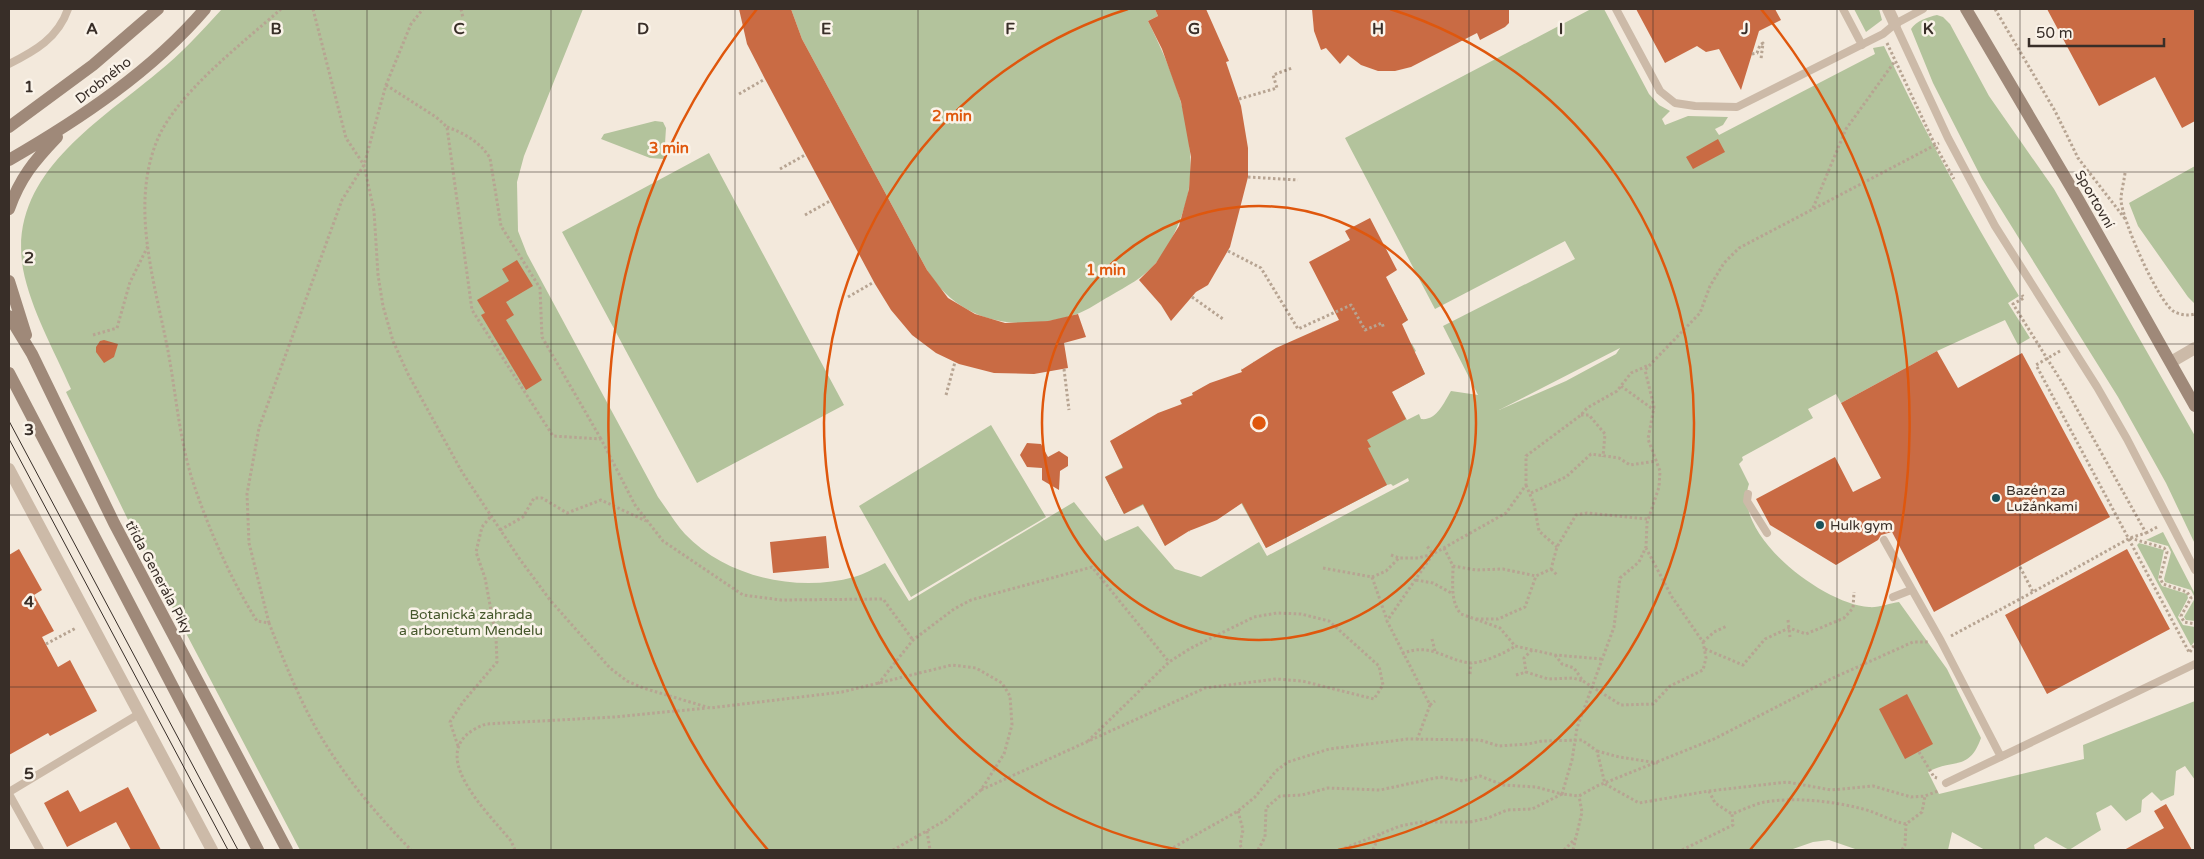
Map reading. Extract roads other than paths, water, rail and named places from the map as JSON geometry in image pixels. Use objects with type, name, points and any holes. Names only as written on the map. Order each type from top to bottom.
[{"type":"main road","name":"Drobného","points":[[9,127],[93,65],[158,9]]},
{"type":"main road","name":"Drobného","points":[[9,160],[65,128],[174,42],[205,9]]},
{"type":"main road","name":"Sportovní","points":[[1966,9],[2195,406]]},
{"type":"main road","points":[[9,209],[16,188],[28,168],[65,128]]},
{"type":"main road","points":[[9,281],[32,354]]},
{"type":"main road","name":"třída Generála Píky","points":[[9,316],[32,354],[114,523],[287,850]]},
{"type":"main road","points":[[9,373],[258,850]]},
{"type":"street","points":[[1888,9],[1895,24]]},
{"type":"street","points":[[2171,362],[2195,348]]},
{"type":"street","points":[[9,469],[212,850]]},
{"type":"lane","points":[[9,64],[40,47],[58,31],[68,9]]},
{"type":"lane","points":[[1616,9],[1660,91],[1675,103],[1695,106],[1737,107],[1884,34],[1895,24],[1923,9]]},
{"type":"lane","points":[[1844,9],[1862,45]]},
{"type":"lane","points":[[1895,24],[1948,138],[1995,226],[2071,344],[2127,439],[2195,570]]},
{"type":"lane","points":[[1748,494],[1747,502],[1767,534]]},
{"type":"lane","points":[[1884,540],[1941,641],[2001,757]]},
{"type":"lane","points":[[1893,597],[1911,590]]},
{"type":"lane","points":[[1946,782],[2195,664]]},
{"type":"lane","points":[[40,850],[9,793],[139,714]]},
{"type":"tram line","points":[[9,421],[238,850]]},
{"type":"tram line","points":[[9,439],[228,850]]},
{"type":"place","name":"Bazén za Lužánkami","points":[[1996,498]]},
{"type":"place","name":"Hulk gym","points":[[1820,525]]},
{"type":"park label","name":"Botanická zahrada a arboretum Mendelu","points":[[471,622]]}]
